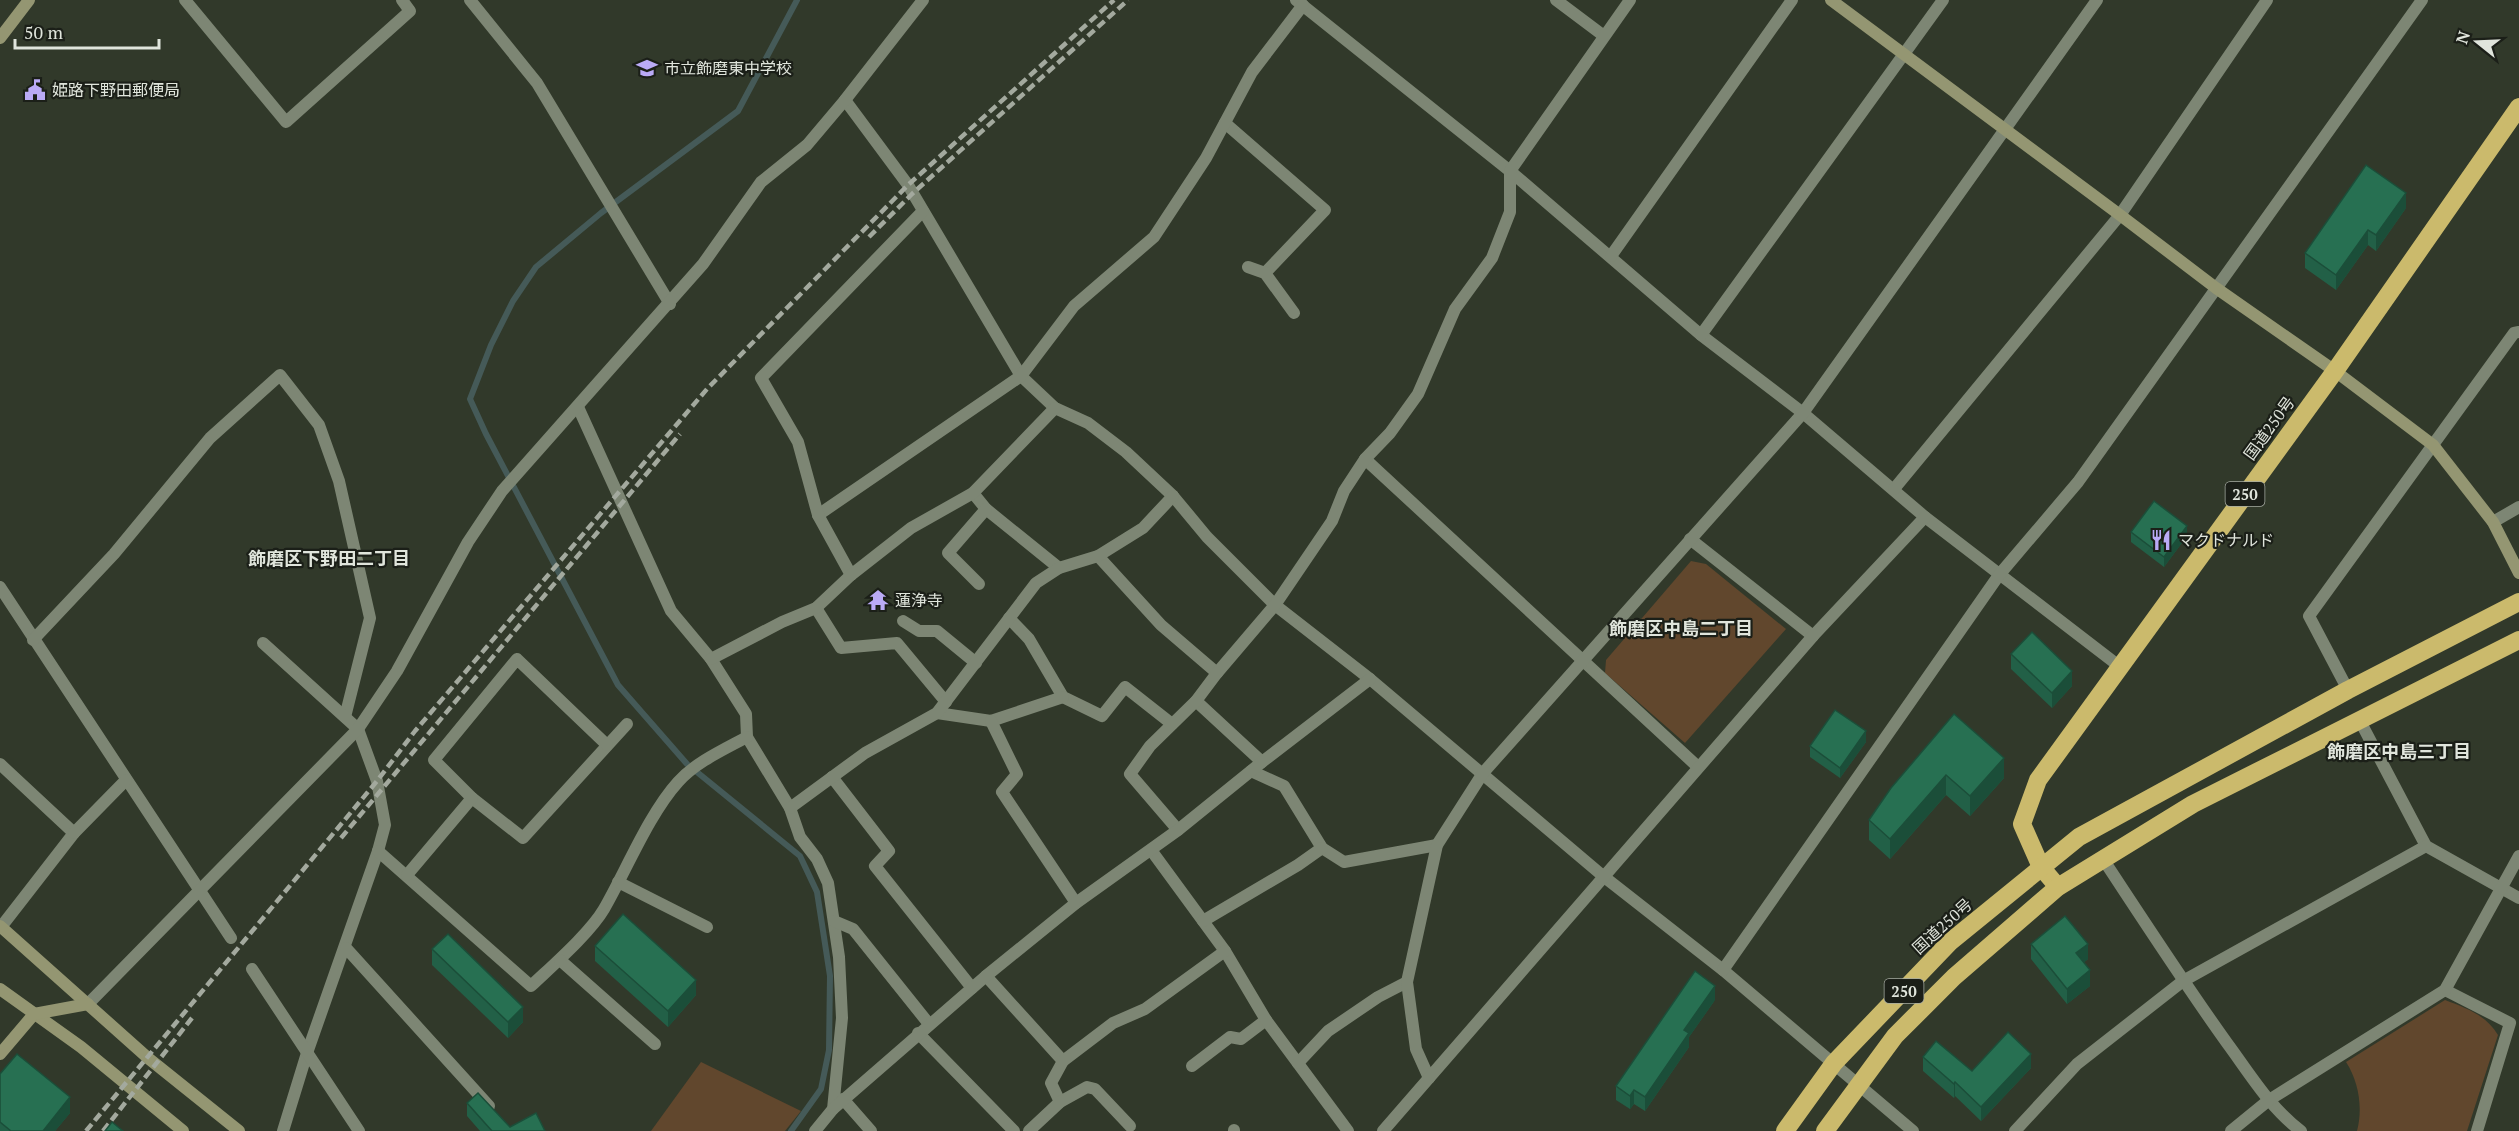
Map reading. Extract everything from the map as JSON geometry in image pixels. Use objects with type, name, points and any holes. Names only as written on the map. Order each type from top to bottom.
[{"type":"highway","name":"国道250号","points":[[2058,887],[2041,867],[2022,824],[2037,780],[2335,371],[2519,107]]},
{"type":"highway","name":"国道250号","points":[[1785,1131],[1834,1063],[1950,942],[2079,837],[2348,690],[2519,602]]},
{"type":"highway","name":"250","points":[[1825,1131],[1895,1036],[1954,977],[2058,887],[2193,804],[2519,640]]},
{"type":"street","points":[[0,38],[29,0]]},
{"type":"street","points":[[185,0],[286,123],[410,11],[402,0]]},
{"type":"street","points":[[470,0],[537,83],[670,304]]},
{"type":"street","points":[[0,1054],[33,1014],[88,1004],[358,729],[397,671],[468,542],[502,491],[704,264],[761,182],[807,145],[923,0]]},
{"type":"street","points":[[1556,0],[1604,36]]},
{"type":"street","points":[[1178,830],[1130,774],[1150,746],[1196,701],[1275,605],[1332,521],[1344,491],[1365,459],[1390,433],[1418,394],[1455,309],[1492,258],[1509,212],[1510,171],[1630,0]]},
{"type":"street","points":[[1611,256],[1792,0]]},
{"type":"street","points":[[1831,0],[2216,288],[2335,371],[2433,445],[2493,522],[2519,573]]},
{"type":"street","points":[[1701,335],[1943,0]]},
{"type":"street","points":[[1429,1078],[1416,1049],[1407,982],[1437,845],[1483,774],[1803,413],[2097,0]]},
{"type":"street","points":[[1894,489],[2120,215],[2267,0]]},
{"type":"street","points":[[1723,970],[1999,575],[2078,482],[2422,0]]},
{"type":"street","points":[[818,515],[1021,376],[1074,306],[1154,237],[1206,158],[1252,72],[1299,3],[1510,171],[1701,335],[1803,413],[1925,517],[2119,666]]},
{"type":"street","points":[[845,100],[908,185],[1021,376],[1055,408],[1088,423],[1119,447],[1173,496],[1207,537],[1275,605],[1371,679],[1603,876],[1723,970],[1913,1131]]},
{"type":"street","points":[[1225,123],[1325,210],[1265,273]]},
{"type":"street","points":[[851,575],[818,515],[798,441],[761,378],[923,212]]},
{"type":"street","points":[[1248,267],[1265,273],[1294,314]]},
{"type":"street","points":[[2348,690],[2309,616],[2514,333],[2519,332]]},
{"type":"street","points":[[33,640],[114,554],[210,438],[280,375],[319,425],[339,481],[370,618],[345,717]]},
{"type":"street","points":[[578,407],[671,612],[711,658],[746,714],[747,737],[790,808],[800,837],[817,859],[828,883],[839,957],[842,1018],[833,1109]]},
{"type":"street","points":[[711,658],[782,622],[816,609],[851,575],[911,528],[973,493],[1055,408]]},
{"type":"street","points":[[1365,459],[1698,766]]},
{"type":"street","points":[[973,493],[986,509],[1059,568]]},
{"type":"street","points":[[790,808],[865,753],[937,713],[1036,583],[1059,568],[1098,556],[1143,528],[1173,496]]},
{"type":"street","points":[[2493,522],[2519,507]]},
{"type":"street","points":[[979,584],[948,553],[986,509]]},
{"type":"street","points":[[1383,1131],[1698,766],[1813,636],[1925,517]]},
{"type":"street","points":[[1690,539],[1813,636]]},
{"type":"street","points":[[1098,556],[1161,625],[1217,673]]},
{"type":"street","points":[[0,587],[231,938]]},
{"type":"street","points":[[816,609],[841,648],[897,643],[946,702]]},
{"type":"street","points":[[1009,618],[1029,639],[1063,697],[1102,716],[1125,687],[1172,724]]},
{"type":"street","points":[[903,621],[920,631],[937,631],[976,663]]},
{"type":"street","points":[[263,643],[358,729],[377,782],[385,825],[346,948],[307,1053],[283,1131]]},
{"type":"street","points":[[607,745],[517,659],[434,760],[472,798],[523,838],[627,724]]},
{"type":"street","points":[[815,1131],[843,1099],[986,976],[1076,903],[1178,830],[1371,679]]},
{"type":"street","points":[[937,713],[991,721],[1063,697]]},
{"type":"street","points":[[1196,701],[1262,762]]},
{"type":"street","points":[[991,721],[1017,774],[1002,792],[1076,903]]},
{"type":"street","points":[[2360,721],[2426,846],[2519,898]]},
{"type":"street","points":[[378,851],[531,986],[560,960],[602,912],[659,809],[678,782],[700,763],[747,737]]},
{"type":"street","points":[[0,764],[74,833]]},
{"type":"street","points":[[1251,771],[1284,786],[1323,848],[1344,862],[1437,845]]},
{"type":"street","points":[[832,777],[889,851],[875,866],[972,988]]},
{"type":"street","points":[[126,780],[74,833],[0,926],[148,1058],[239,1131]]},
{"type":"street","points":[[407,875],[472,798]]},
{"type":"street","points":[[2015,1131],[2077,1065],[2183,981],[2426,846]]},
{"type":"street","points":[[1203,921],[1323,848]]},
{"type":"street","points":[[1151,850],[1225,951],[1266,1020],[1348,1131]]},
{"type":"street","points":[[2231,1131],[2269,1101],[2445,990],[2519,856]]},
{"type":"street","points":[[2103,859],[2183,981],[2269,1101],[2285,1119],[2301,1131]]},
{"type":"street","points":[[618,882],[707,927]]},
{"type":"street","points":[[834,921],[853,929],[929,1024]]},
{"type":"street","points":[[346,948],[496,1114]]},
{"type":"street","points":[[1060,1102],[1051,1083],[1063,1061],[1113,1023],[1146,1009],[1225,951]]},
{"type":"street","points":[[560,960],[655,1044]]},
{"type":"street","points":[[252,969],[359,1131]]},
{"type":"street","points":[[986,976],[1063,1061]]},
{"type":"street","points":[[1298,1063],[1328,1031],[1378,997],[1407,982]]},
{"type":"street","points":[[0,989],[81,1047],[183,1131]]},
{"type":"street","points":[[2445,990],[2510,1023],[2477,1131]]},
{"type":"street","points":[[1192,1066],[1230,1037],[1241,1039],[1266,1020]]},
{"type":"street","points":[[918,1034],[1014,1131]]},
{"type":"street","points":[[1029,1131],[1060,1102],[1087,1087],[1095,1089],[1130,1126]]},
{"type":"street","points":[[843,1099],[871,1131]]},
{"type":"shaded area","points":[[1691,561],[1706,564],[1786,629],[1685,743],[1605,673],[1606,660]]},
{"type":"shaded area","points":[[2445,1000],[2481,1017],[2498,1035],[2467,1131],[2357,1131],[2360,1113],[2359,1095],[2346,1062]]},
{"type":"shaded area","points":[[701,1062],[801,1111],[785,1131],[651,1131]]},
{"type":"building","points":[[2366,165],[2406,193],[2376,235],[2368,230],[2336,275],[2305,253]]},
{"type":"building","points":[[2154,501],[2187,526],[2164,557],[2131,532]]},
{"type":"building","points":[[2032,632],[2072,671],[2052,693],[2011,654]]},
{"type":"building","points":[[1835,710],[1866,731],[1840,768],[1810,746]]},
{"type":"building","points":[[1954,714],[2004,758],[1970,796],[1946,775],[1890,839],[1869,820],[1891,788]]},
{"type":"building","points":[[623,914],[696,980],[668,1011],[595,946]]},
{"type":"building","points":[[2065,916],[2088,944],[2076,953],[2090,970],[2067,989],[2031,944]]},
{"type":"building","points":[[448,934],[523,1007],[508,1022],[432,949]]},
{"type":"building","points":[[1695,971],[1715,986],[1684,1030],[1689,1033],[1645,1097],[1634,1090],[1630,1096],[1616,1086]]},
{"type":"building","points":[[2008,1032],[2031,1054],[1981,1107],[1955,1082],[1954,1084],[1923,1057],[1936,1041],[1972,1071]]},
{"type":"building","points":[[17,1054],[70,1097],[43,1131],[11,1131],[0,1122],[0,1074]]},
{"type":"building","points":[[478,1093],[510,1127],[536,1113],[545,1131],[492,1131],[467,1103]]},
{"type":"building","points":[[112,1122],[123,1131],[105,1131]]},
{"type":"waterway","points":[[791,1131],[821,1089],[829,1050],[830,976],[817,892],[800,856],[687,764],[618,685],[486,434],[470,399],[491,345],[513,301],[536,267],[601,213],[738,111],[797,0]]},
{"type":"railway","points":[[86,1131],[377,781],[415,731],[707,389],[908,185],[1114,0]]},
{"type":"railway","points":[[869,237],[912,194],[1128,0]]},
{"type":"railway","points":[[341,838],[680,434]]},
{"type":"railway","points":[[103,1131],[192,1018]]},
{"type":"place","name":"市立飾磨東中学校","points":[[647,68]]},
{"type":"place","name":"姫路下野田郵便局","points":[[35,90]]},
{"type":"place","name":"マクドナルド","points":[[2161,540]]},
{"type":"place","name":"蓮浄寺","points":[[878,600]]},
{"type":"district","name":"飾磨区下野田二丁目","points":[[329,558]]},
{"type":"district","name":"飾磨区中島二丁目","points":[[1681,628]]},
{"type":"district","name":"飾磨区中島三丁目","points":[[2399,751]]}]
